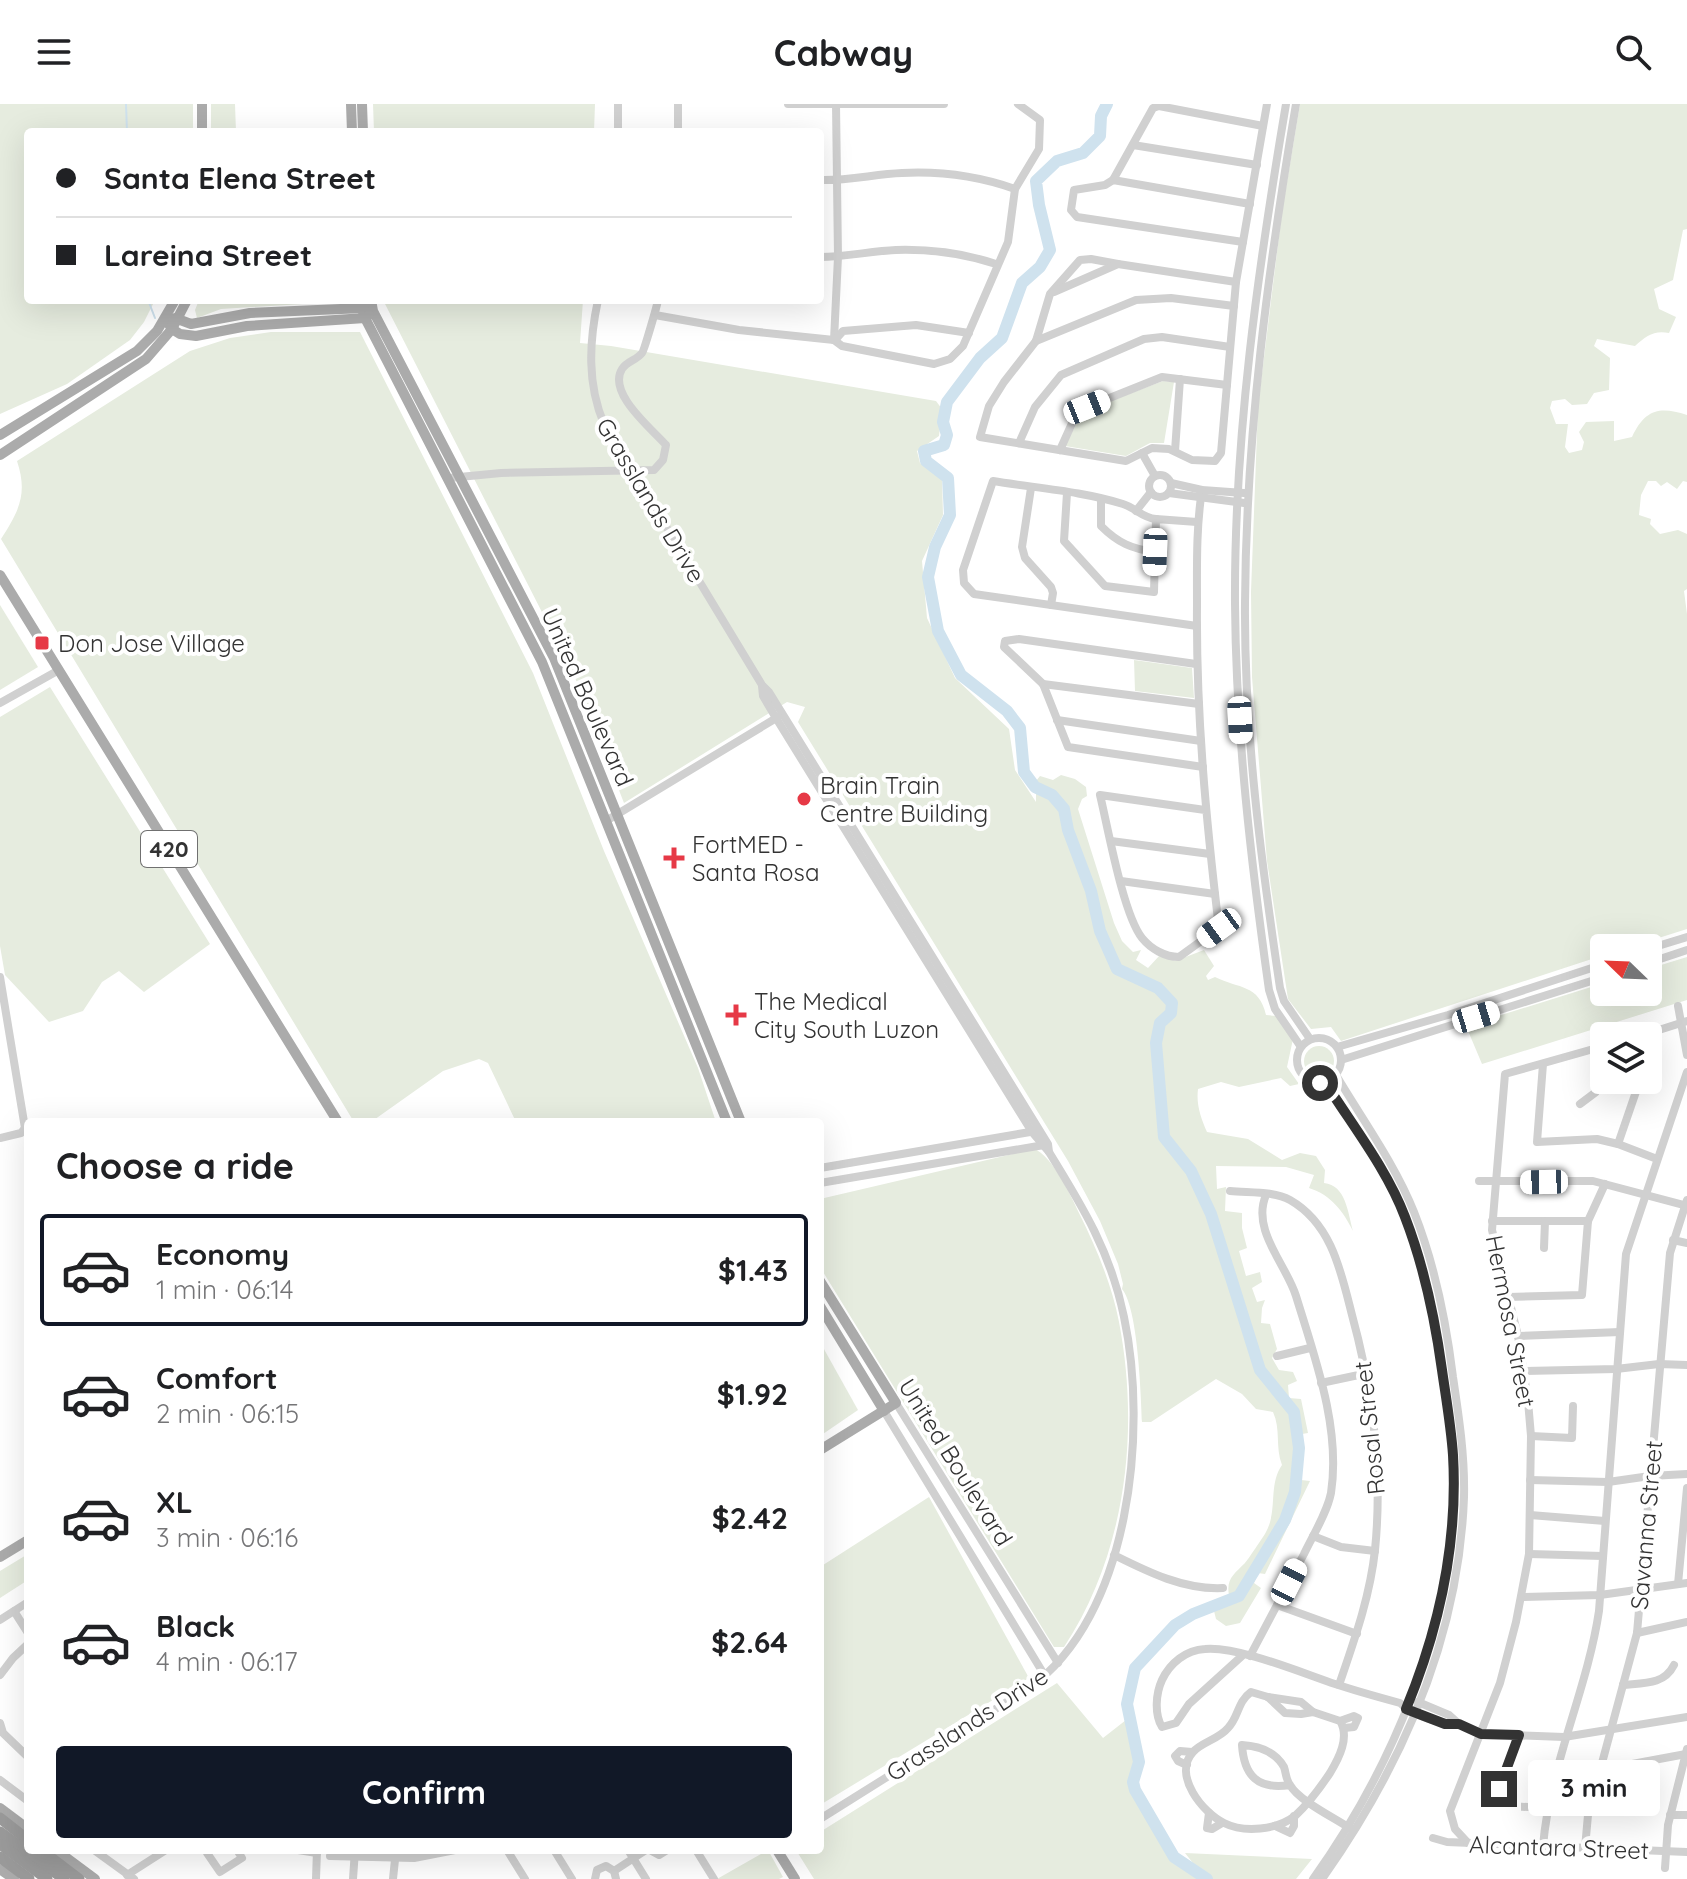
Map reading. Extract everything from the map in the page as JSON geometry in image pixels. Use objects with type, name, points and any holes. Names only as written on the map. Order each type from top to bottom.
[{"type":"highway","points":[[0,1818],[24,1837]]},
{"type":"highway","points":[[0,1832],[24,1850]]},
{"type":"highway","points":[[0,1844],[47,1879]]},
{"type":"highway","points":[[30,1854],[64,1879]]},
{"type":"highway","points":[[46,1854],[79,1879]]},
{"type":"highway","points":[[0,1857],[29,1879]]},
{"type":"main road","points":[[202,104],[202,128]]},
{"type":"main road","points":[[351,104],[352,128]]},
{"type":"main road","points":[[362,104],[363,128]]},
{"type":"main road","points":[[0,435],[124,360],[149,340],[173,304]]},
{"type":"main road","points":[[0,455],[134,368],[158,347],[185,304]]},
{"type":"main road","points":[[166,318],[179,318],[191,324],[250,313],[366,307]]},
{"type":"main road","points":[[166,318],[172,329],[180,334],[196,336],[366,307]]},
{"type":"main road","name":"United Boulevard","points":[[366,307],[454,477],[554,658],[739,1118]]},
{"type":"main road","name":"United Boulevard","points":[[454,477],[542,662],[725,1118]]},
{"type":"main road","name":"420","points":[[0,575],[336,1118]]},
{"type":"main road","name":"United Boulevard","points":[[824,1287],[896,1403]]},
{"type":"main road","name":"United Boulevard","points":[[824,1313],[884,1411]]},
{"type":"main road","points":[[824,1448],[896,1403]]},
{"type":"main road","points":[[0,1557],[24,1542]]},
{"type":"main road","points":[[0,1808],[24,1826]]},
{"type":"main road","points":[[61,1854],[95,1879]]},
{"type":"main road","points":[[779,1854],[795,1879]]},
{"type":"main road","points":[[0,1870],[14,1879]]},
{"type":"street","points":[[618,104],[618,128]]},
{"type":"street","points":[[678,104],[678,128]]},
{"type":"street","points":[[788,104],[944,104]]},
{"type":"street","points":[[655,315],[739,330],[834,340],[842,346],[934,364],[950,359],[963,346],[1008,242],[1015,189],[1039,149],[1040,120],[1018,104]]},
{"type":"street","points":[[1236,282],[1091,259],[1080,260],[1050,294],[1036,341],[989,406],[980,437],[1126,461],[1152,448],[1175,451],[1192,460],[1215,461],[1221,453],[1236,282],[1267,104]]},
{"type":"street","points":[[1286,104],[1269,205],[1243,403],[1242,500],[1247,692],[1255,806],[1281,994],[1310,1039]]},
{"type":"street","points":[[1296,104],[1254,404],[1249,493],[1242,500],[1235,602],[1247,821],[1271,997],[1301,1047]]},
{"type":"street","points":[[834,340],[838,257],[836,105]]},
{"type":"street","points":[[1243,242],[1077,217],[1071,210],[1074,190],[1105,185],[1113,180],[1153,108],[1159,106],[1263,126]]},
{"type":"street","points":[[1133,145],[1257,165]]},
{"type":"street","points":[[824,180],[901,173],[945,173],[987,180],[1015,189]]},
{"type":"street","points":[[1113,180],[1250,204]]},
{"type":"street","points":[[824,257],[895,250],[941,251],[967,254],[996,264]]},
{"type":"street","points":[[1050,294],[1118,264]]},
{"type":"street","points":[[1036,341],[1136,300],[1171,298],[1234,306]]},
{"type":"street","name":"Grasslands Drive","points":[[597,304],[591,340],[592,390],[604,424],[762,685],[763,696],[779,716],[1093,1223],[1124,1317],[1134,1385],[1133,1464],[1114,1555],[1083,1626],[1058,1663],[1045,1676],[824,1816]]},
{"type":"street","points":[[454,477],[654,470],[663,460],[666,445],[635,414],[622,393],[620,378],[622,369],[643,352],[657,304]]},
{"type":"street","points":[[834,340],[843,331],[916,325],[969,333]]},
{"type":"street","points":[[1019,443],[1035,407],[1061,375],[1144,339],[1162,337],[1230,347]]},
{"type":"street","points":[[1060,450],[1074,419],[1087,407],[1162,377],[1227,385]]},
{"type":"street","points":[[1175,451],[1180,379]]},
{"type":"street","points":[[1142,453],[1155,476]]},
{"type":"street","points":[[1155,476],[1165,476],[1170,488]]},
{"type":"street","points":[[1136,511],[1151,492],[1151,482],[1155,476]]},
{"type":"street","points":[[1197,522],[1145,518],[1127,505],[993,481],[963,570],[964,583],[974,594],[1197,626]]},
{"type":"street","points":[[1031,488],[1022,547],[1025,558],[1051,587],[1051,605]]},
{"type":"street","points":[[1170,488],[1242,500]]},
{"type":"street","points":[[1151,492],[1160,497],[1170,488]]},
{"type":"street","points":[[1067,493],[1064,541],[1105,586],[1154,592],[1156,519]]},
{"type":"street","points":[[1201,494],[1197,522],[1196,664],[1205,810],[1219,928],[1179,957],[1171,957],[1158,952],[1140,936],[1121,881],[1100,795],[1205,810]]},
{"type":"street","points":[[1101,499],[1101,526],[1108,534],[1134,549],[1155,552]]},
{"type":"street","points":[[1196,664],[1019,639],[1005,641],[1004,647],[1043,684],[1068,747],[1203,767]]},
{"type":"street","points":[[0,703],[59,670]]},
{"type":"street","points":[[1043,684],[1199,704]]},
{"type":"street","points":[[606,821],[779,716]]},
{"type":"street","points":[[1057,720],[1201,741]]},
{"type":"street","points":[[1111,841],[1210,854]]},
{"type":"street","points":[[1121,881],[1215,894]]},
{"type":"street","points":[[1662,945],[1687,937]]},
{"type":"street","points":[[1668,943],[1672,955]]},
{"type":"street","points":[[1662,958],[1687,950]]},
{"type":"street","points":[[1337,1047],[1590,969]]},
{"type":"street","points":[[0,977],[24,1122]]},
{"type":"street","points":[[1341,1060],[1590,981]]},
{"type":"street","points":[[1678,1006],[1684,1022],[1687,1055]]},
{"type":"street","points":[[1662,1029],[1684,1022]]},
{"type":"street","points":[[1323,1038],[1337,1047],[1341,1060],[1336,1075],[1325,1082],[1309,1081],[1300,1073],[1296,1063],[1301,1047],[1310,1039],[1323,1038]]},
{"type":"street","name":"Hermosa Street","points":[[1468,1843],[1455,1829],[1450,1811],[1500,1683],[1522,1597],[1529,1554],[1531,1436],[1525,1371],[1493,1240],[1492,1221],[1505,1074],[1590,1050]]},
{"type":"street","points":[[1543,1064],[1537,1142],[1597,1139],[1657,1159]]},
{"type":"street","points":[[1543,1846],[1546,1808],[1596,1627],[1628,1243],[1687,1072]]},
{"type":"street","points":[[1322,1879],[1417,1713],[1435,1664],[1455,1582],[1464,1498],[1463,1452],[1447,1331],[1431,1258],[1400,1183],[1336,1075]]},
{"type":"street","points":[[1313,1879],[1352,1830],[1424,1665],[1445,1579],[1454,1496],[1450,1422],[1437,1332],[1405,1216],[1377,1164],[1325,1082]]},
{"type":"street","points":[[1580,1104],[1593,1094]]},
{"type":"street","points":[[1618,1144],[1635,1094]]},
{"type":"street","points":[[0,1138],[21,1133],[24,1129]]},
{"type":"street","points":[[824,1167],[1036,1131]]},
{"type":"street","points":[[824,1182],[1046,1147]]},
{"type":"street","points":[[882,1157],[887,1172]]},
{"type":"street","points":[[1479,1181],[1593,1181],[1686,1204]]},
{"type":"street","points":[[1508,1297],[1582,1295],[1588,1221],[1605,1184]]},
{"type":"street","name":"Rosal Street","points":[[1230,1191],[1290,1200],[1321,1228],[1331,1244],[1368,1373],[1378,1460],[1375,1551],[1369,1591],[1339,1685]]},
{"type":"street","points":[[1266,1195],[1263,1222],[1295,1292],[1321,1383],[1332,1439],[1331,1493],[1313,1536],[1247,1656],[1189,1704],[1176,1723],[1166,1727],[1159,1723],[1157,1701],[1160,1684],[1167,1671],[1191,1651],[1206,1648],[1247,1656],[1405,1704],[1420,1703],[1449,1715],[1459,1724],[1481,1734],[1564,1737],[1687,1717]]},
{"type":"street","name":"Savanna Street","points":[[1585,1848],[1590,1809],[1637,1633],[1659,1364],[1673,1240],[1686,1204]]},
{"type":"street","points":[[1492,1221],[1588,1221]]},
{"type":"street","points":[[1544,1248],[1545,1221]]},
{"type":"street","points":[[1673,1240],[1687,1243]]},
{"type":"street","points":[[1518,1336],[1620,1332]]},
{"type":"street","points":[[1277,1356],[1310,1348]]},
{"type":"street","points":[[1525,1371],[1687,1365]]},
{"type":"street","points":[[1321,1383],[1368,1373]]},
{"type":"street","name":"United Boulevard","points":[[896,1403],[1058,1663]]},
{"type":"street","points":[[1531,1436],[1572,1438],[1573,1406]]},
{"type":"street","name":"United Boulevard","points":[[884,1411],[1045,1676]]},
{"type":"street","points":[[1530,1480],[1608,1482],[1687,1474]]},
{"type":"street","points":[[1522,1597],[1600,1595],[1683,1583],[1687,1488]]},
{"type":"street","points":[[1530,1515],[1605,1521]]},
{"type":"street","points":[[958,1533],[972,1526]]},
{"type":"street","points":[[1313,1536],[1341,1547],[1375,1551]]},
{"type":"street","points":[[1529,1554],[1603,1556]]},
{"type":"street","points":[[1114,1555],[1165,1578],[1194,1587],[1223,1588]]},
{"type":"street","points":[[0,1620],[24,1605]]},
{"type":"street","points":[[1277,1605],[1357,1634]]},
{"type":"street","points":[[14,1611],[24,1627]]},
{"type":"street","points":[[1637,1633],[1687,1622]]},
{"type":"street","points":[[0,1675],[24,1648]]},
{"type":"street","points":[[1623,1685],[1659,1681],[1670,1674],[1674,1665]]},
{"type":"street","points":[[1187,1765],[1175,1756],[1180,1751],[1192,1752],[1226,1731],[1240,1703],[1251,1692],[1301,1702],[1313,1712],[1342,1725],[1345,1737],[1334,1766],[1308,1801],[1294,1816],[1275,1826],[1248,1828],[1222,1823],[1212,1829],[1207,1828],[1209,1813],[1186,1775],[1192,1752]]},
{"type":"street","points":[[1268,1697],[1285,1713],[1313,1712]]},
{"type":"street","points":[[1405,1704],[1417,1713],[1445,1724],[1459,1724]]},
{"type":"street","points":[[0,1723],[3,1733],[24,1753]]},
{"type":"street","points":[[1226,1731],[1242,1745],[1275,1755],[1290,1785],[1352,1830]]},
{"type":"street","points":[[1519,1735],[1496,1801],[1508,1806],[1546,1808]]},
{"type":"street","points":[[1242,1745],[1243,1760],[1251,1775],[1261,1783],[1274,1787],[1290,1785]]},
{"type":"street","points":[[1600,1770],[1686,1751],[1670,1815],[1665,1868]]},
{"type":"street","points":[[0,1780],[24,1798]]},
{"type":"street","points":[[1590,1809],[1625,1812],[1641,1807]]},
{"type":"street","points":[[1670,1815],[1687,1815]]},
{"type":"street","name":"Alcantara Street","points":[[1433,1838],[1447,1842],[1687,1852]]},
{"type":"street","points":[[99,1854],[130,1877],[160,1854]]},
{"type":"street","points":[[208,1854],[220,1872],[242,1858],[240,1854]]},
{"type":"street","points":[[316,1879],[317,1854]]},
{"type":"street","points":[[330,1856],[347,1854]]},
{"type":"street","points":[[353,1879],[355,1854]]},
{"type":"street","points":[[393,1879],[395,1854],[414,1858],[434,1854]]},
{"type":"street","points":[[509,1854],[525,1879]]},
{"type":"street","points":[[556,1854],[572,1879]]},
{"type":"street","points":[[595,1879],[597,1870],[603,1867],[609,1867],[615,1875],[631,1854],[646,1879]]},
{"type":"street","points":[[698,1879],[712,1875],[699,1854]]},
{"type":"shaded area","points":[[0,104],[193,104],[193,128],[24,128],[24,304],[153,304],[130,340],[67,384],[0,414]]},
{"type":"shaded area","points":[[211,104],[235,104],[236,128],[211,128]]},
{"type":"shaded area","points":[[373,104],[595,104],[594,128],[374,128]]},
{"type":"shaded area","points":[[1300,104],[1687,104],[1687,229],[1683,230],[1673,280],[1654,289],[1659,309],[1676,317],[1669,333],[1650,335],[1635,346],[1597,339],[1594,346],[1610,358],[1609,390],[1594,393],[1587,404],[1572,405],[1565,399],[1552,401],[1550,408],[1556,424],[1568,424],[1565,447],[1569,453],[1582,450],[1584,442],[1579,432],[1586,422],[1614,421],[1614,441],[1632,437],[1642,420],[1654,412],[1687,415],[1687,482],[1683,481],[1677,489],[1667,482],[1661,486],[1656,481],[1648,481],[1641,495],[1639,515],[1651,519],[1650,524],[1660,534],[1678,530],[1687,534],[1687,589],[1684,591],[1687,614],[1687,929],[1662,937],[1662,934],[1590,934],[1590,960],[1341,1041],[1331,1027],[1311,1029],[1288,999],[1267,861],[1252,677],[1251,592],[1258,406],[1282,212]]},
{"type":"shaded area","points":[[197,304],[303,304],[221,309],[197,318]]},
{"type":"shaded area","points":[[385,304],[583,304],[580,343],[936,401],[942,409],[939,436],[917,451],[920,463],[942,479],[943,515],[922,561],[927,618],[955,678],[1009,729],[1015,770],[1036,802],[1036,781],[1040,776],[1053,780],[1061,775],[1075,779],[1086,787],[1087,796],[1082,799],[1078,809],[1122,941],[1133,952],[1141,950],[1136,960],[1148,968],[1160,955],[1175,961],[1204,950],[1214,966],[1206,976],[1208,980],[1215,977],[1253,993],[1263,1005],[1266,1015],[1276,1016],[1293,1039],[1287,1067],[1299,1084],[1290,1086],[1281,1078],[1239,1087],[1221,1082],[1198,1089],[1201,1116],[1207,1132],[1248,1139],[1282,1160],[1300,1153],[1316,1156],[1325,1170],[1324,1183],[1342,1194],[1353,1231],[1336,1205],[1309,1188],[1314,1175],[1286,1167],[1216,1166],[1217,1189],[1226,1187],[1225,1211],[1242,1213],[1247,1248],[1239,1251],[1246,1276],[1260,1272],[1262,1282],[1252,1288],[1257,1302],[1265,1300],[1261,1323],[1270,1324],[1277,1349],[1272,1358],[1279,1370],[1293,1372],[1297,1381],[1288,1385],[1289,1398],[1301,1399],[1308,1433],[1302,1434],[1301,1480],[1310,1481],[1265,1574],[1258,1573],[1254,1583],[1261,1588],[1240,1623],[1226,1626],[1216,1619],[1214,1611],[1229,1595],[1232,1577],[1249,1558],[1270,1524],[1275,1481],[1282,1465],[1273,1412],[1256,1409],[1242,1394],[1216,1379],[1151,1422],[1142,1422],[1138,1352],[1132,1314],[1122,1289],[1118,1264],[1100,1221],[1068,1161],[798,722],[805,707],[787,702],[624,803],[574,675]]},
{"type":"shaded area","points":[[271,332],[360,332],[533,673],[604,851],[698,1068],[715,1118],[514,1118],[488,1063],[479,1059],[443,1071],[377,1118],[352,1118],[1,539],[13,520],[22,493],[17,461],[190,351],[230,338]]},
{"type":"shaded area","points":[[1163,381],[1174,382],[1164,443],[1150,443],[1126,456],[1065,446],[1078,421],[1092,408]]},
{"type":"shaded area","points":[[0,605],[38,667],[0,690]]},
{"type":"shaded area","points":[[1134,660],[1192,668],[1194,698],[1135,691]]},
{"type":"shaded area","points":[[50,687],[210,944],[144,992],[119,971],[102,982],[83,1011],[49,1022],[5,975],[0,946],[0,717]]},
{"type":"shaded area","points":[[1687,957],[1687,1000],[1617,1022],[1590,1022],[1590,1030],[1482,1064],[1466,1026],[1590,987],[1590,1006],[1662,1006],[1662,965]]},
{"type":"shaded area","points":[[1319,1046],[1325,1047],[1333,1055],[1333,1067],[1325,1075],[1319,1076],[1313,1075],[1305,1067],[1304,1061],[1305,1055],[1313,1047]]},
{"type":"shaded area","points":[[1034,1149],[1048,1159],[1071,1197],[1103,1266],[1112,1294],[1125,1363],[1128,1406],[1123,1490],[1114,1532],[1102,1572],[1085,1611],[1064,1647],[1054,1647],[824,1273],[824,1198]]},
{"type":"shaded area","points":[[824,1349],[858,1410],[824,1433]]},
{"type":"shaded area","points":[[929,1497],[1029,1678],[824,1803],[824,1564]]},
{"type":"shaded area","points":[[24,1556],[24,1583],[0,1598],[0,1571]]},
{"type":"shaded area","points":[[1057,1683],[1103,1738],[1126,1720],[1134,1763],[1135,1790],[1174,1857],[1204,1877],[1185,1853],[1312,1859],[1296,1879],[814,1879],[798,1854],[824,1854],[824,1829]]},
{"type":"shaded area","points":[[761,1854],[770,1854],[783,1877],[779,1879],[717,1879]]},
{"type":"waterway","points":[[126,104],[127,128]]},
{"type":"waterway","points":[[1107,104],[1101,116],[1100,136],[1083,153],[1057,161],[1036,181],[1050,250],[1040,267],[1022,283],[1002,338],[980,358],[947,402],[943,422],[947,435],[944,445],[924,451],[926,461],[948,478],[950,515],[935,547],[928,577],[938,631],[961,675],[1007,711],[1020,728],[1024,772],[1035,787],[1052,795],[1064,809],[1068,830],[1091,891],[1100,931],[1117,969],[1158,988],[1172,1003],[1171,1013],[1160,1023],[1156,1043],[1164,1137],[1191,1171],[1211,1214],[1260,1370],[1294,1412],[1299,1448],[1295,1492],[1285,1520],[1239,1596],[1193,1614],[1175,1625],[1135,1668],[1127,1704],[1139,1762],[1133,1782],[1135,1790],[1174,1857],[1207,1879]]},
{"type":"waterway","points":[[150,304],[155,318]]},
{"type":"place","name":"Don Jose Village","points":[[42,643]]},
{"type":"place","name":"Brain Train Centre Building","points":[[804,799]]},
{"type":"place","name":"FortMED - Santa Rosa","points":[[674,858]]},
{"type":"place","name":"The Medical City South Luzon","points":[[736,1015]]},
{"type":"route","points":[[1320,1083],[1325,1082],[1377,1164],[1405,1216],[1437,1332],[1450,1422],[1454,1496],[1445,1579],[1424,1665],[1406,1709],[1445,1724],[1459,1724],[1481,1734],[1519,1735],[1499,1789]]}]
